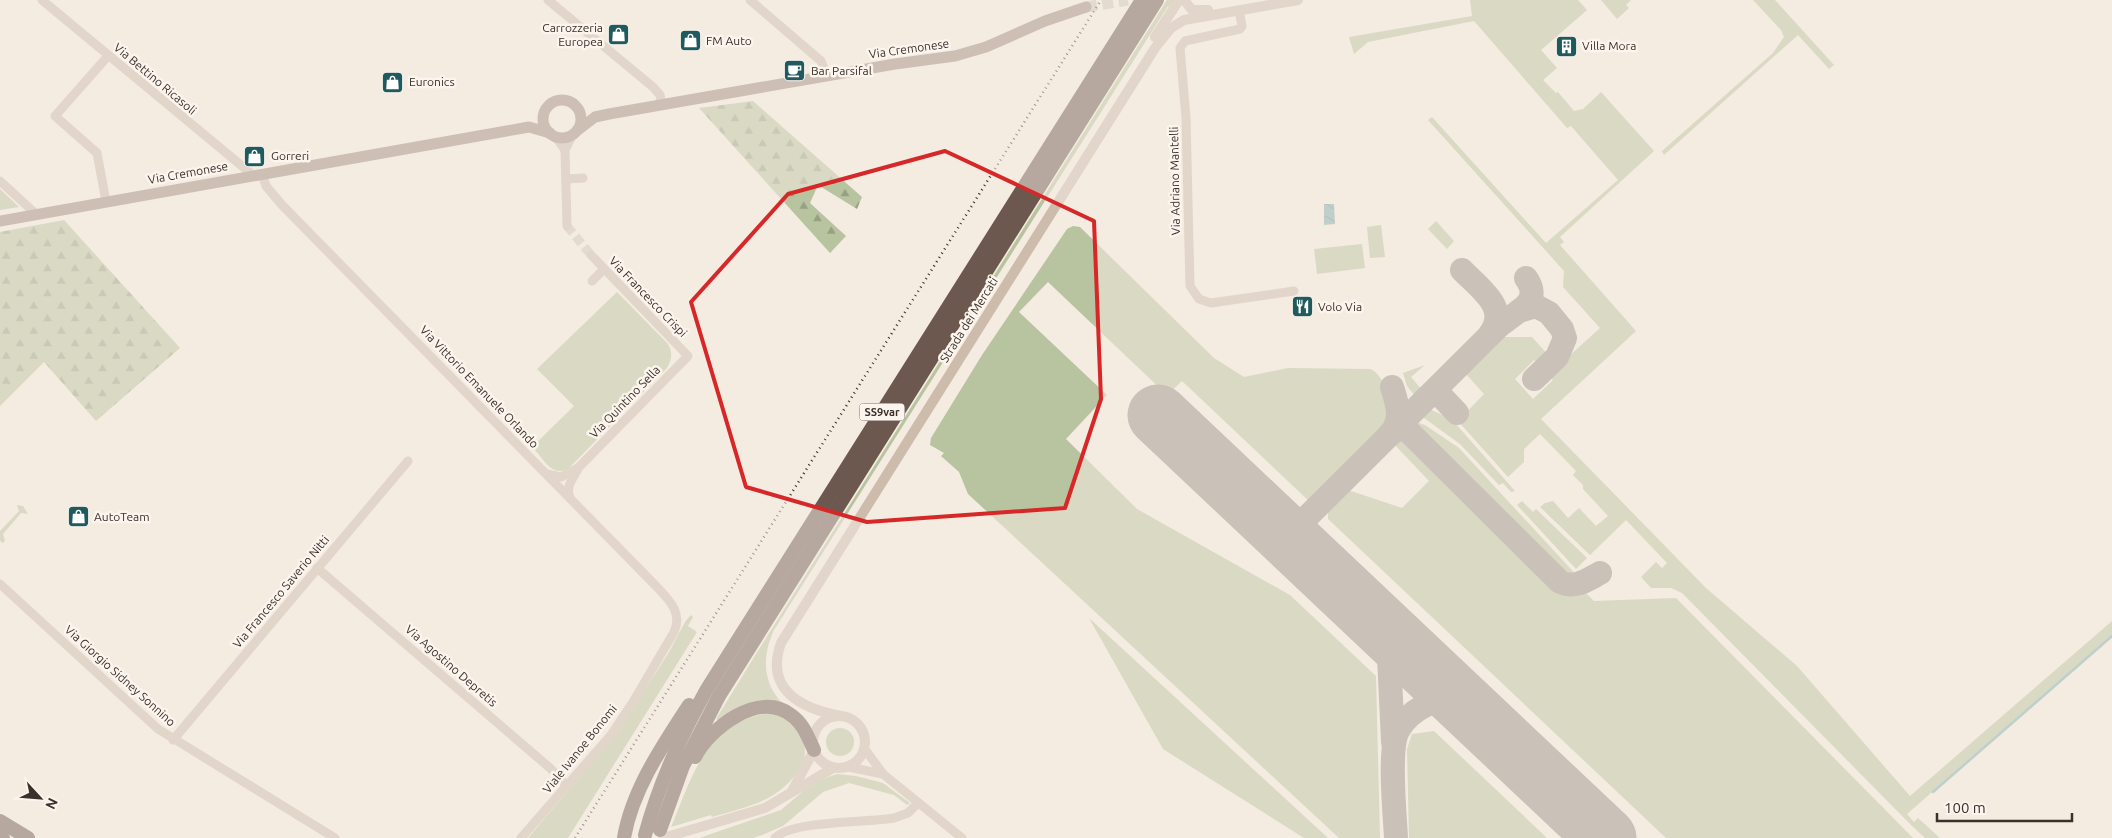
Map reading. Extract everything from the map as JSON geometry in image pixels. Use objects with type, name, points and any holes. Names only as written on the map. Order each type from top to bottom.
[{"type":"highway","name":"SS9var","points":[[645,835],[664,778],[684,733],[707,689],[1142,0]]},
{"type":"highway","name":"SS9var","points":[[662,834],[683,766],[716,700],[1157,0]]},
{"type":"highway","points":[[624,834],[645,780],[666,742],[717,661],[752,618]]},
{"type":"highway","points":[[662,834],[701,747],[718,728],[732,718],[759,709],[775,708],[786,711],[801,724],[813,746]]},
{"type":"highway","points":[[0,821],[28,838]]},
{"type":"highway","points":[[0,836],[4,838]]},
{"type":"main road","name":"Via Cremonese","points":[[609,114],[826,76],[962,55],[986,47],[1056,16],[1086,7]]},
{"type":"main road","points":[[561,100],[609,114],[595,117],[567,137],[529,127],[550,104],[561,100]]},
{"type":"main road","points":[[573,102],[580,112],[581,118],[575,132]]},
{"type":"main road","points":[[546,109],[544,122],[552,134]]},
{"type":"main road","name":"Via Cremonese","points":[[0,222],[529,127]]},
{"type":"street","name":"Via Bettino Ricasoli","points":[[42,0],[108,56],[258,175]]},
{"type":"street","points":[[548,0],[653,87],[660,95],[662,105]]},
{"type":"street","points":[[750,0],[821,61],[826,76]]},
{"type":"street","name":"Strada dei Mercati","points":[[834,768],[821,762],[813,746],[812,733],[806,722],[783,696],[774,681],[772,657],[777,639],[1179,0]]},
{"type":"street","points":[[1184,0],[1189,8],[1196,11],[1258,7]]},
{"type":"street","name":"Strada dei Mercati","points":[[864,748],[862,730],[857,723],[841,716],[808,708],[787,692],[779,676],[777,664],[779,648],[784,637],[1159,42],[1171,28],[1184,20],[1298,0]]},
{"type":"street","name":"Via Adriano Mantelli","points":[[1239,10],[1242,26],[1240,29],[1188,40],[1182,43],[1180,48],[1186,118],[1190,286],[1199,299],[1210,303],[1294,291]]},
{"type":"street","points":[[106,202],[97,153],[55,116],[108,56]]},
{"type":"street","points":[[567,226],[565,150],[575,132]]},
{"type":"street","points":[[552,134],[565,150]]},
{"type":"street","name":"Via Vittorio Emanuele Orlando","points":[[258,175],[278,200],[666,597],[674,608],[677,617]]},
{"type":"street","points":[[566,180],[583,178]]},
{"type":"street","points":[[0,180],[37,215]]},
{"type":"street","name":"Via Francesco Crispi","points":[[591,255],[688,356]]},
{"type":"street","points":[[592,282],[604,269]]},
{"type":"street","name":"Via Quintino Sella","points":[[572,501],[568,487],[580,466],[688,356]]},
{"type":"street","name":"Via Francesco Saverio Nitti","points":[[173,740],[408,461]]},
{"type":"street","name":"Via Quintino Sella","points":[[543,471],[551,476],[561,477],[580,466]]},
{"type":"street","name":"Via Agostino Depretis","points":[[317,568],[550,768],[567,786]]},
{"type":"street","name":"Via Giorgio Sidney Sonnino","points":[[0,584],[147,720],[173,740],[335,838]]},
{"type":"street","name":"Viale Ivanoe Bonomi","points":[[522,838],[605,742],[622,719],[672,636],[677,625],[677,617]]},
{"type":"street","points":[[792,791],[813,746],[818,726],[825,721],[841,716]]},
{"type":"street","points":[[848,767],[861,756],[864,748]]},
{"type":"street","points":[[864,748],[884,774],[962,838]]},
{"type":"street","points":[[662,834],[703,826],[765,808],[834,768],[848,767],[884,774]]},
{"type":"street","points":[[775,838],[784,832],[800,827],[894,818],[908,813],[918,802]]},
{"type":"highlighted area","points":[[945,151],[1094,221],[1101,399],[1065,508],[867,522],[746,487],[691,302],[788,194]]},
{"type":"green space","points":[[1167,0],[1174,0],[1170,7],[1168,6],[774,630],[767,650],[766,669],[771,687],[783,704],[716,719],[756,654]]},
{"type":"green space","points":[[1470,0],[1578,0],[1587,10],[1541,50],[1557,68],[1543,80],[1556,93],[1558,92],[1574,111],[1583,109],[1601,92],[1654,151],[1560,237],[1564,242],[1560,245],[1636,331],[1541,419],[1706,588],[1797,666],[1910,796],[2112,621],[2112,635],[1907,814],[1914,822],[1918,818],[1940,838],[1925,838],[1912,826],[1682,593],[1671,588],[1651,588],[1641,577],[1656,562],[1662,568],[1667,563],[1626,520],[1590,555],[1540,507],[1545,503],[1553,501],[1568,518],[1579,508],[1596,526],[1608,516],[1573,475],[1576,471],[1540,434],[1524,449],[1524,462],[1508,477],[1458,421],[1484,394],[1466,374],[1503,337],[1532,337],[1549,356],[1539,365],[1534,360],[1515,379],[1533,399],[1553,380],[1548,375],[1600,328],[1563,287],[1564,271],[1428,120],[1432,117],[1546,243],[1618,180],[1571,126],[1567,128],[1474,21],[1368,42],[1354,54],[1349,37],[1472,16]]},
{"type":"green space","points":[[1601,0],[1631,0],[1626,5],[1629,8],[1617,19]]},
{"type":"green space","points":[[1753,0],[1775,0],[1834,65],[1829,69],[1798,35],[1664,155],[1662,151],[1773,53],[1784,37],[1781,30]]},
{"type":"green space","points":[[753,101],[862,197],[857,209],[818,185],[810,203],[846,236],[830,253],[699,108]]},
{"type":"green space","points":[[0,189],[19,207],[0,210]]},
{"type":"green space","points":[[64,220],[180,348],[96,421],[44,362],[0,406],[0,232]]},
{"type":"green space","points":[[1436,221],[1454,241],[1447,249],[1428,229]]},
{"type":"green space","points":[[1381,225],[1385,257],[1370,258],[1367,227]]},
{"type":"green space","points":[[1073,226],[1080,227],[1214,358],[1244,377],[1288,368],[1370,369],[1375,372],[1384,385],[1390,402],[1390,424],[1311,503],[1182,381],[1167,395],[1048,282],[1019,312],[1107,395],[1066,439],[1137,509],[1290,595],[1376,676],[1380,838],[1339,838],[968,494],[959,472],[941,456],[944,453],[930,445],[931,438],[982,355],[1067,229]]},
{"type":"green space","points":[[1362,244],[1365,268],[1317,274],[1314,249]]},
{"type":"green space","points":[[617,292],[668,344],[671,354],[670,363],[570,467],[558,471],[548,466],[532,447],[574,406],[537,369]]},
{"type":"green space","points":[[1425,365],[1411,377],[1423,391],[1415,396],[1407,386],[1403,373]]},
{"type":"green space","points":[[1427,408],[1447,417],[1455,423],[1515,491],[1511,492],[1503,483],[1499,485],[1460,444],[1424,418],[1420,414]]},
{"type":"green space","points":[[1416,422],[1425,425],[1459,448],[1580,579],[1565,580],[1558,575],[1408,426]]},
{"type":"green space","points":[[1400,433],[1409,435],[1558,585],[1570,593],[1581,588],[1594,601],[1676,598],[1913,838],[1666,838],[1328,519],[1328,505],[1345,489],[1402,508],[1429,481],[1392,442]]},
{"type":"green space","points":[[1522,501],[1533,512],[1536,509],[1587,558],[1576,569],[1517,505]]},
{"type":"green space","points":[[17,505],[23,506],[28,514],[21,513],[3,534],[5,541],[2,543],[0,531],[19,511]]},
{"type":"green space","points":[[691,615],[693,617],[688,626],[697,632],[568,838],[528,838],[619,731]]},
{"type":"green space","points":[[1089,618],[1328,838],[1304,838],[1163,749]]},
{"type":"green space","points":[[773,713],[790,721],[801,736],[804,744],[804,760],[792,779],[773,795],[750,806],[671,827],[696,769],[706,752],[718,738],[732,726],[751,717]]},
{"type":"green space","points":[[840,728],[850,732],[854,742],[850,752],[840,756],[830,752],[826,742],[830,732]]},
{"type":"green space","points":[[1434,731],[1547,838],[1409,838],[1407,749],[1412,734]]},
{"type":"green space","points":[[837,774],[856,776],[883,783],[910,803],[907,805],[894,795],[849,783],[823,792],[783,826],[762,835],[753,838],[699,838],[781,810],[814,782]]},
{"type":"water","points":[[1324,204],[1334,204],[1335,224],[1324,225]]},
{"type":"waterway","points":[[1933,792],[2112,636]]},
{"type":"taxiway","points":[[1462,270],[1484,292],[1495,307],[1497,316],[1490,334]]},
{"type":"taxiway","points":[[1519,311],[1530,300],[1532,292],[1526,278]]},
{"type":"taxiway","points":[[1308,556],[1304,551],[1300,536],[1305,520],[1309,515],[1499,326],[1519,311],[1536,306],[1549,313],[1562,329],[1565,338],[1557,357],[1534,379]]},
{"type":"taxiway","points":[[1391,433],[1398,416],[1392,387]]},
{"type":"taxiway","points":[[1428,397],[1433,394],[1440,395],[1457,413]]},
{"type":"taxiway","points":[[1390,434],[1400,428],[1405,428],[1560,582],[1571,585],[1576,584],[1600,573]]},
{"type":"taxiway","points":[[1352,598],[1379,631],[1389,656],[1393,742]]},
{"type":"taxiway","points":[[1396,838],[1393,752],[1400,727],[1417,710],[1433,702],[1452,702],[1475,714]]},
{"type":"runway","points":[[1158,415],[1606,838]]},
{"type":"tunnel","points":[[1086,7],[1128,0]]},
{"type":"tunnel","points":[[567,226],[591,255]]},
{"type":"railway","points":[[575,838],[1101,0]]},
{"type":"place","name":"Carrozzeria Europea","points":[[619,35]]},
{"type":"place","name":"FM Auto","points":[[690,41]]},
{"type":"place","name":"Villa Mora","points":[[1566,46]]},
{"type":"place","name":"Bar Parsifal","points":[[795,71]]},
{"type":"place","name":"Euronics","points":[[393,82]]},
{"type":"place","name":"Gorreri","points":[[255,156]]},
{"type":"place","name":"Volo Via","points":[[1302,307]]},
{"type":"place","name":"AutoTeam","points":[[78,517]]}]
